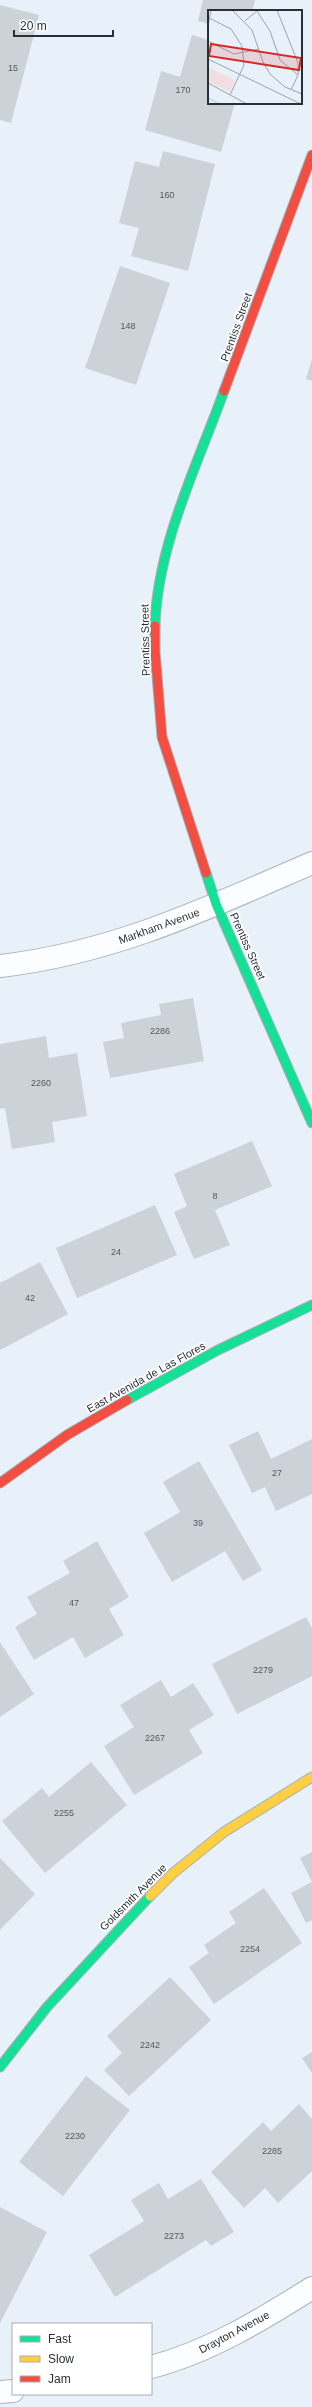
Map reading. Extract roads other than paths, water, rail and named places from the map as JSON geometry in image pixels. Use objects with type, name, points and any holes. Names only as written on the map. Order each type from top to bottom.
[{"type":"street","name":"Prentiss Street","points":[[310,169],[167,546],[156,599],[155,651],[162,737],[216,904],[312,1123]]},
{"type":"street","name":"Markham Avenue","points":[[0,966],[85,951],[139,935],[312,863]]},
{"type":"street","name":"East Avenida de Las Flores","points":[[0,1483],[66,1436],[147,1388],[256,1330],[312,1305]]},
{"type":"street","name":"Goldsmith Avenue","points":[[0,2066],[47,2007],[127,1919],[172,1874],[224,1832],[312,1777]]},
{"type":"street","name":"Drayton Avenue","points":[[152,2367],[182,2359],[238,2333],[312,2288]]},
{"type":"street","points":[[0,2392],[12,2391]]}]
